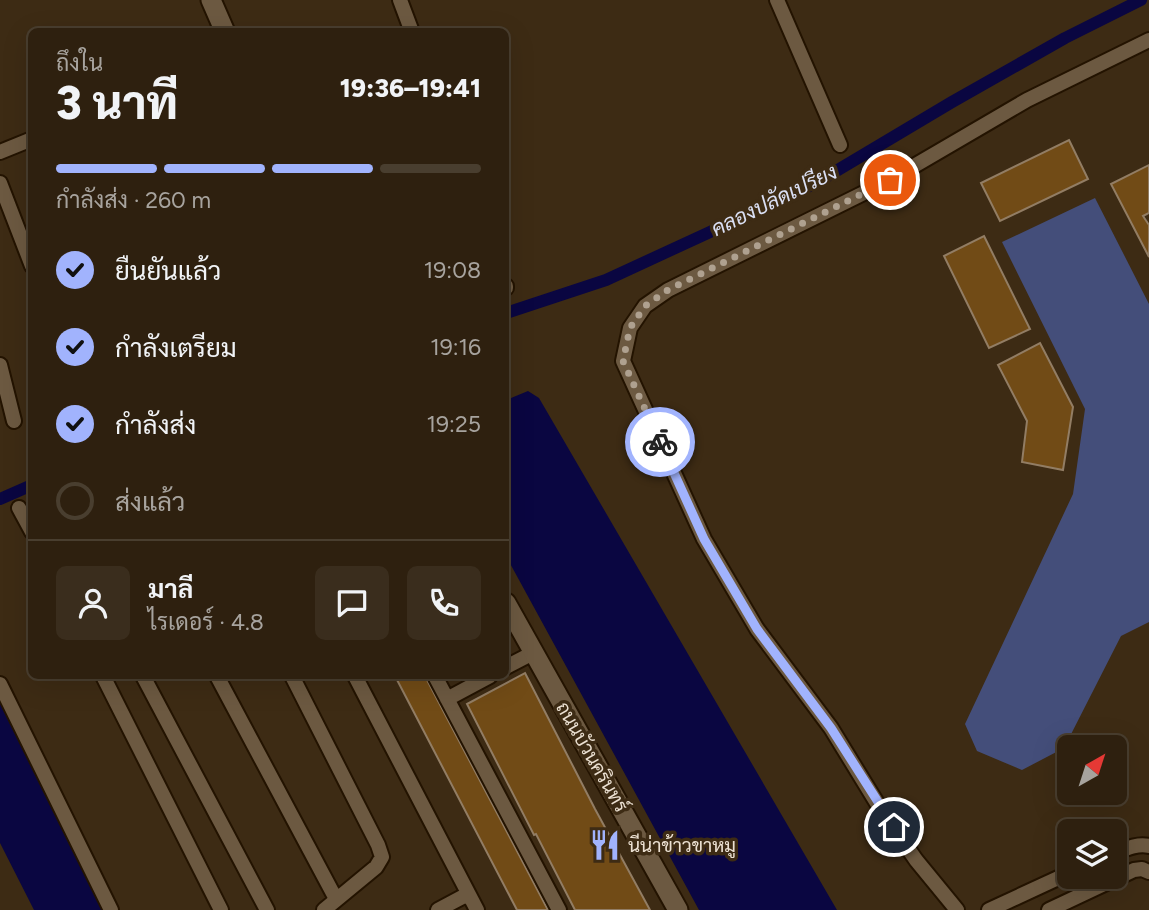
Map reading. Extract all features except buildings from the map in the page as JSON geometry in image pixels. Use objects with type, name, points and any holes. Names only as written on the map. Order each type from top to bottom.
[{"type":"street","points":[[211,0],[223,28]]},
{"type":"street","points":[[400,0],[410,28]]},
{"type":"street","points":[[777,0],[840,145]]},
{"type":"street","points":[[957,910],[916,860],[880,808],[831,728],[757,629],[704,539],[623,361],[630,328],[645,306],[668,290],[890,180],[1027,100],[1149,40]]},
{"type":"street","points":[[0,152],[28,141]]},
{"type":"street","points":[[0,183],[28,256]]},
{"type":"street","points":[[0,365],[14,421]]},
{"type":"street","points":[[19,508],[28,525]]},
{"type":"street","name":"ถนนบัวนครินทร์","points":[[509,609],[678,910]]},
{"type":"street","points":[[509,665],[533,653]]},
{"type":"street","points":[[105,679],[221,910]]},
{"type":"street","points":[[145,679],[267,910]]},
{"type":"street","points":[[219,679],[336,900]]},
{"type":"street","points":[[294,679],[382,857],[376,867],[324,910]]},
{"type":"street","points":[[357,679],[477,910]]},
{"type":"street","points":[[437,679],[559,910]]},
{"type":"street","points":[[447,699],[484,679]]},
{"type":"street","points":[[0,684],[111,910]]},
{"type":"street","points":[[1127,848],[1145,844],[1149,846]]},
{"type":"street","points":[[1049,910],[1134,870],[1149,872]]},
{"type":"street","points":[[989,910],[1057,879]]},
{"type":"street","points":[[438,910],[468,894]]},
{"type":"shaded area","points":[[1095,198],[1149,304],[1149,622],[1121,636],[1071,735],[1057,735],[1057,752],[1022,770],[977,751],[965,724],[1073,494],[1085,409],[1002,242]]},
{"type":"shaded area","points":[[528,391],[539,398],[837,910],[699,910],[509,562],[509,399]]},
{"type":"shaded area","points":[[4,699],[105,910],[34,910],[0,843],[0,701]]},
{"type":"waterway","name":"คลองปลัดเปรียง","points":[[509,312],[606,280],[816,183],[1065,38],[1141,0]]},
{"type":"waterway","name":"คลองปลัดเปรียง","points":[[0,499],[28,487]]},
{"type":"way so far","points":[[660,442],[623,361],[630,328],[645,306],[668,290],[890,180]]},
{"type":"place","name":"นีน่าข้าวขาหมู","points":[[605,845]]},
{"type":"route","points":[[660,442],[704,539],[757,629],[831,728],[894,827]]}]
